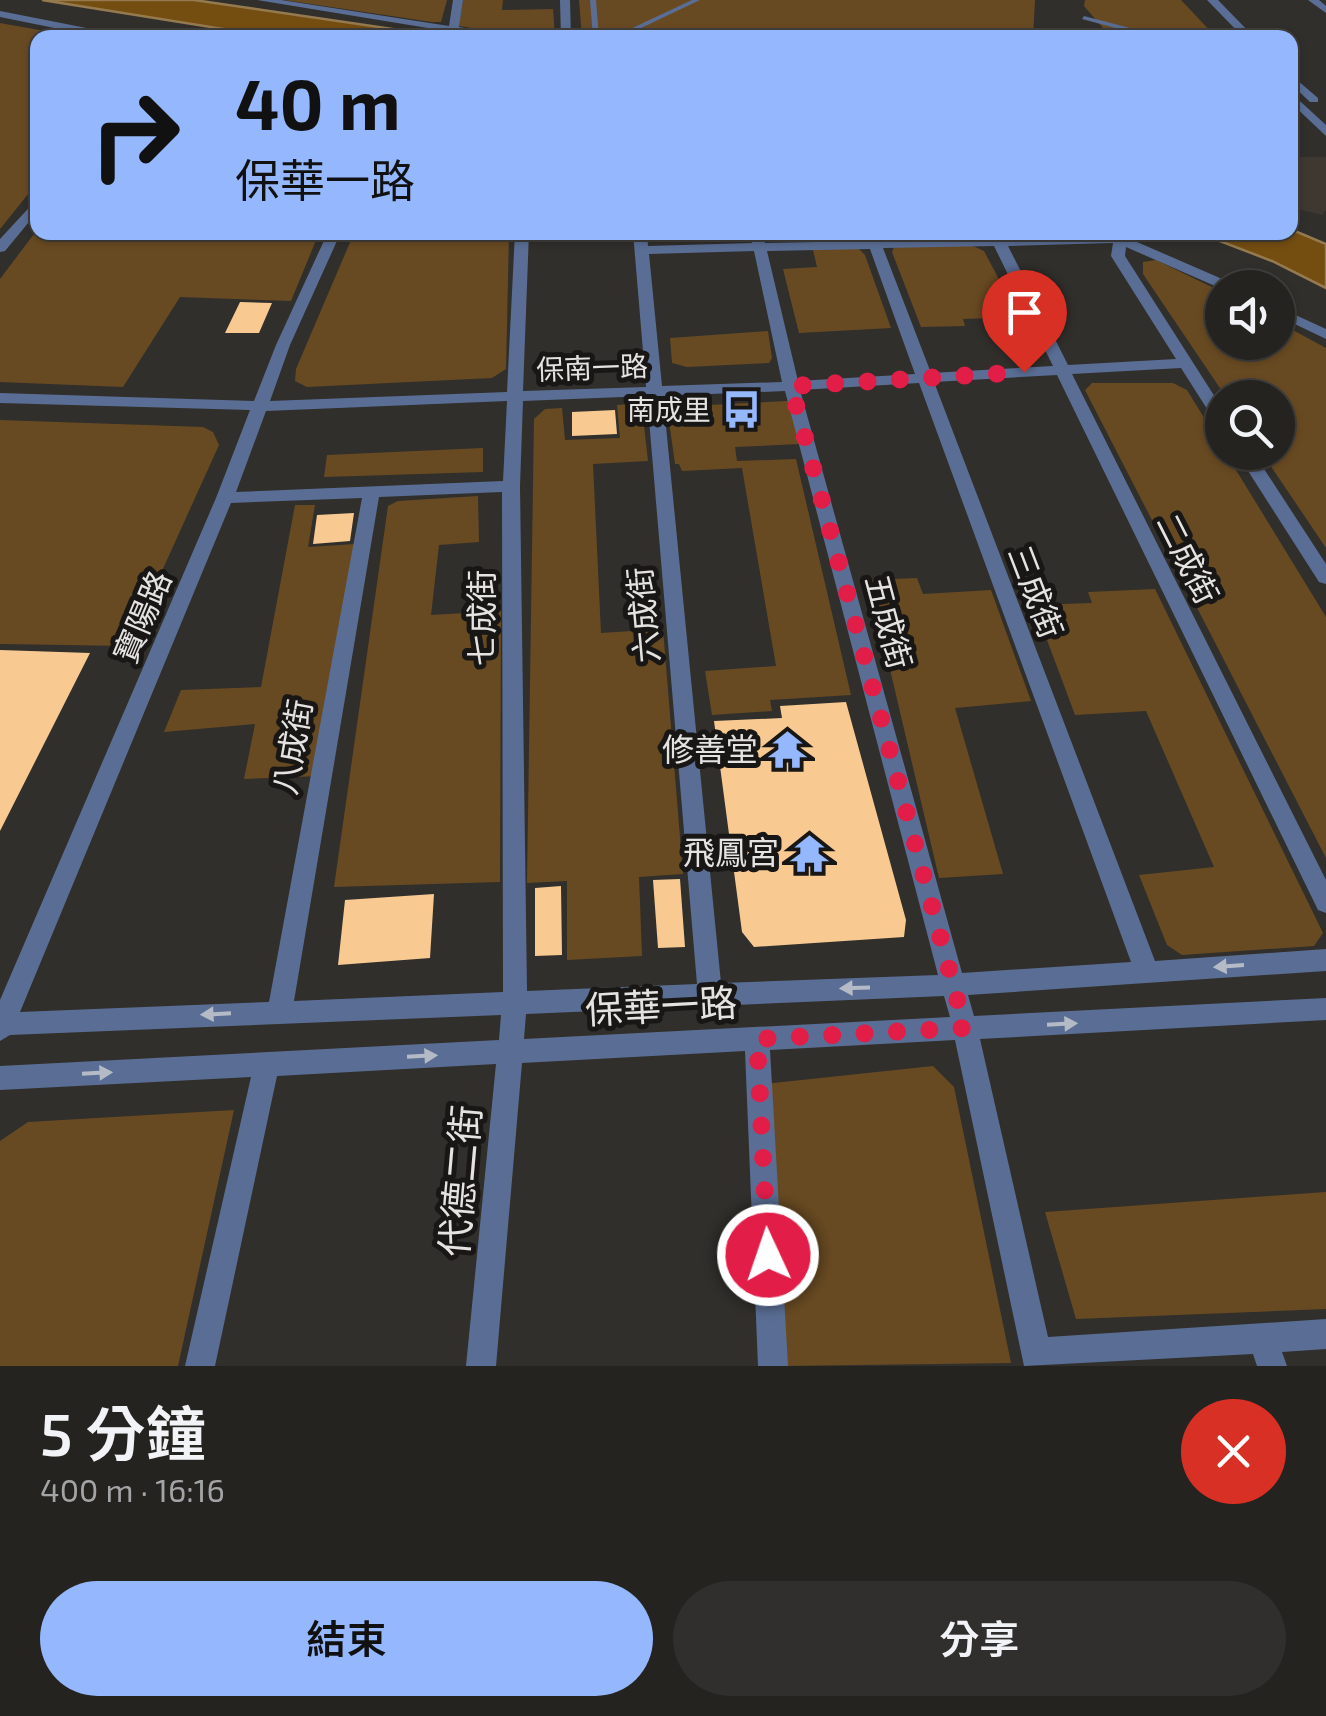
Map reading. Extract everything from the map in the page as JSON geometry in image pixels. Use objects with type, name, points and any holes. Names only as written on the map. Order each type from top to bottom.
[{"type":"street","points":[[262,0],[433,30]]},
{"type":"street","points":[[451,30],[458,0]]},
{"type":"street","points":[[565,0],[566,30]]},
{"type":"street","points":[[1194,0],[1225,30]]},
{"type":"street","points":[[1212,0],[1242,30]]},
{"type":"street","points":[[1314,0],[1325,10]]},
{"type":"street","points":[[0,14],[81,30]]},
{"type":"street","points":[[1298,85],[1326,112]]},
{"type":"street","points":[[1298,103],[1326,132]]},
{"type":"street","points":[[0,248],[30,212]]},
{"type":"street","name":"寶陽路","points":[[1,1026],[226,498],[283,345],[331,240]]},
{"type":"street","name":"七成街","points":[[515,1002],[511,486],[522,240]]},
{"type":"street","points":[[641,241],[758,240]]},
{"type":"street","name":"五成街","points":[[758,240],[791,386],[965,1028],[1038,1360]]},
{"type":"street","name":"三成街","points":[[873,240],[1147,972]]},
{"type":"street","name":"二成街","points":[[998,240],[1326,903]]},
{"type":"street","points":[[1120,240],[1118,256],[1205,394]]},
{"type":"street","points":[[1122,240],[1205,277]]},
{"type":"street","name":"六成街","points":[[641,241],[710,992]]},
{"type":"street","points":[[1295,319],[1326,335]]},
{"type":"street","name":"保南一路","points":[[0,398],[263,406],[791,386],[1185,363]]},
{"type":"street","points":[[1256,470],[1326,578]]},
{"type":"street","points":[[226,498],[371,495],[511,486]]},
{"type":"street","name":"八成街","points":[[280,1012],[371,495]]},
{"type":"street","name":"保華一路","points":[[1,1026],[710,992],[953,985],[1326,960]]},
{"type":"street","name":"代德二街","points":[[481,1366],[515,1002]]},
{"type":"street","name":"保華一路","points":[[0,1078],[1326,1009]]},
{"type":"street","points":[[757,1039],[773,1366]]},
{"type":"street","points":[[200,1366],[268,1064]]},
{"type":"street","points":[[1038,1360],[1267,1352],[1326,1334]]},
{"type":"lane","points":[[593,0],[595,30]]},
{"type":"lane","points":[[631,30],[697,0]]},
{"type":"lane","points":[[1084,18],[1130,30]]},
{"type":"shaded area","points":[[42,0],[194,0],[399,30],[229,30]]},
{"type":"shaded area","points":[[284,0],[447,0],[441,22],[432,22]]},
{"type":"shaded area","points":[[463,0],[503,0],[502,10],[553,9],[554,30],[484,30],[459,26]]},
{"type":"shaded area","points":[[579,0],[1035,0],[1033,30],[581,30]]},
{"type":"shaded area","points":[[1085,0],[1181,0],[1209,30],[1108,30],[1084,6]]},
{"type":"shaded area","points":[[0,23],[40,30],[30,30],[30,192],[0,229]]},
{"type":"shaded area","points":[[1298,157],[1326,157],[1326,210],[1322,215],[1298,209]]},
{"type":"shaded area","points":[[1298,232],[1326,244],[1326,288],[1217,240],[1298,240]]},
{"type":"shaded area","points":[[30,239],[316,240],[291,301],[180,297],[123,387],[0,382],[0,279]]},
{"type":"shaded area","points":[[351,240],[509,240],[506,369],[492,378],[307,387],[295,381],[296,369]]},
{"type":"shaded area","points":[[971,245],[984,251],[1019,317],[963,319],[965,326],[921,327],[892,252],[894,247]]},
{"type":"shaded area","points":[[858,248],[865,255],[891,328],[799,333],[783,269],[817,267],[813,250]]},
{"type":"shaded area","points":[[1156,260],[1205,284],[1205,360],[1295,360],[1295,331],[1326,348],[1326,548],[1273,470],[1295,470],[1295,380],[1215,380],[1143,274],[1143,262]]},
{"type":"shaded area","points":[[768,331],[772,358],[769,363],[687,367],[672,363],[670,338]]},
{"type":"shaded area","points":[[1092,383],[1173,383],[1187,390],[1205,419],[1205,470],[1236,470],[1326,617],[1326,858],[1085,390]]},
{"type":"shaded area","points":[[788,401],[800,444],[735,447],[737,461],[796,459],[851,695],[770,700],[772,711],[712,715],[705,671],[776,666],[742,468],[682,471],[675,464],[667,407]]},
{"type":"shaded area","points":[[617,405],[642,408],[648,461],[593,464],[601,633],[663,629],[683,874],[639,877],[642,956],[567,960],[567,881],[527,883],[534,419],[545,409],[562,408],[565,440],[620,438]]},
{"type":"shaded area","points":[[0,420],[203,427],[213,432],[219,445],[128,646],[0,644]]},
{"type":"shaded area","points":[[483,448],[483,472],[324,477],[327,455]]},
{"type":"shaded area","points":[[478,496],[479,542],[439,545],[431,615],[501,611],[500,882],[334,887],[388,506],[398,501]]},
{"type":"shaded area","points":[[295,505],[315,505],[308,547],[356,544],[321,776],[244,779],[255,724],[164,732],[181,690],[261,687]]},
{"type":"shaded area","points":[[917,578],[923,594],[991,590],[1031,701],[955,708],[1003,874],[939,878],[869,580]]},
{"type":"shaded area","points":[[1155,589],[1323,933],[1314,946],[1182,955],[1167,945],[1139,875],[1214,867],[1146,711],[1075,715],[1034,605],[1092,603],[1088,592]]},
{"type":"shaded area","points":[[933,1066],[954,1087],[1011,1363],[783,1366],[764,1084]]},
{"type":"shaded area","points":[[234,1110],[178,1366],[0,1366],[0,1141],[28,1122]]},
{"type":"shaded area","points":[[1326,1192],[1326,1309],[1076,1319],[1045,1212]]},
{"type":"building","points":[[240,302],[272,303],[259,333],[225,333]]},
{"type":"building","points":[[615,410],[617,434],[572,436],[572,412]]},
{"type":"building","points":[[354,513],[350,541],[313,544],[317,515]]},
{"type":"building","points":[[0,650],[90,653],[0,831]]},
{"type":"building","name":"飛鳳宮","points":[[846,702],[906,920],[904,937],[754,947],[742,932],[714,721],[782,718],[780,706]]},
{"type":"building","points":[[680,879],[685,947],[658,948],[653,880]]},
{"type":"building","points":[[561,886],[562,955],[535,956],[535,888]]},
{"type":"building","points":[[434,894],[430,958],[338,965],[345,900]]},
{"type":"place","name":"南成里","points":[[741,410]]},
{"type":"place","name":"修善堂","points":[[788,750]]},
{"type":"place","name":"飛鳳宮","points":[[809,853]]},
{"type":"route","points":[[768,1255],[757,1039],[965,1028],[791,386],[1024,372]]}]
